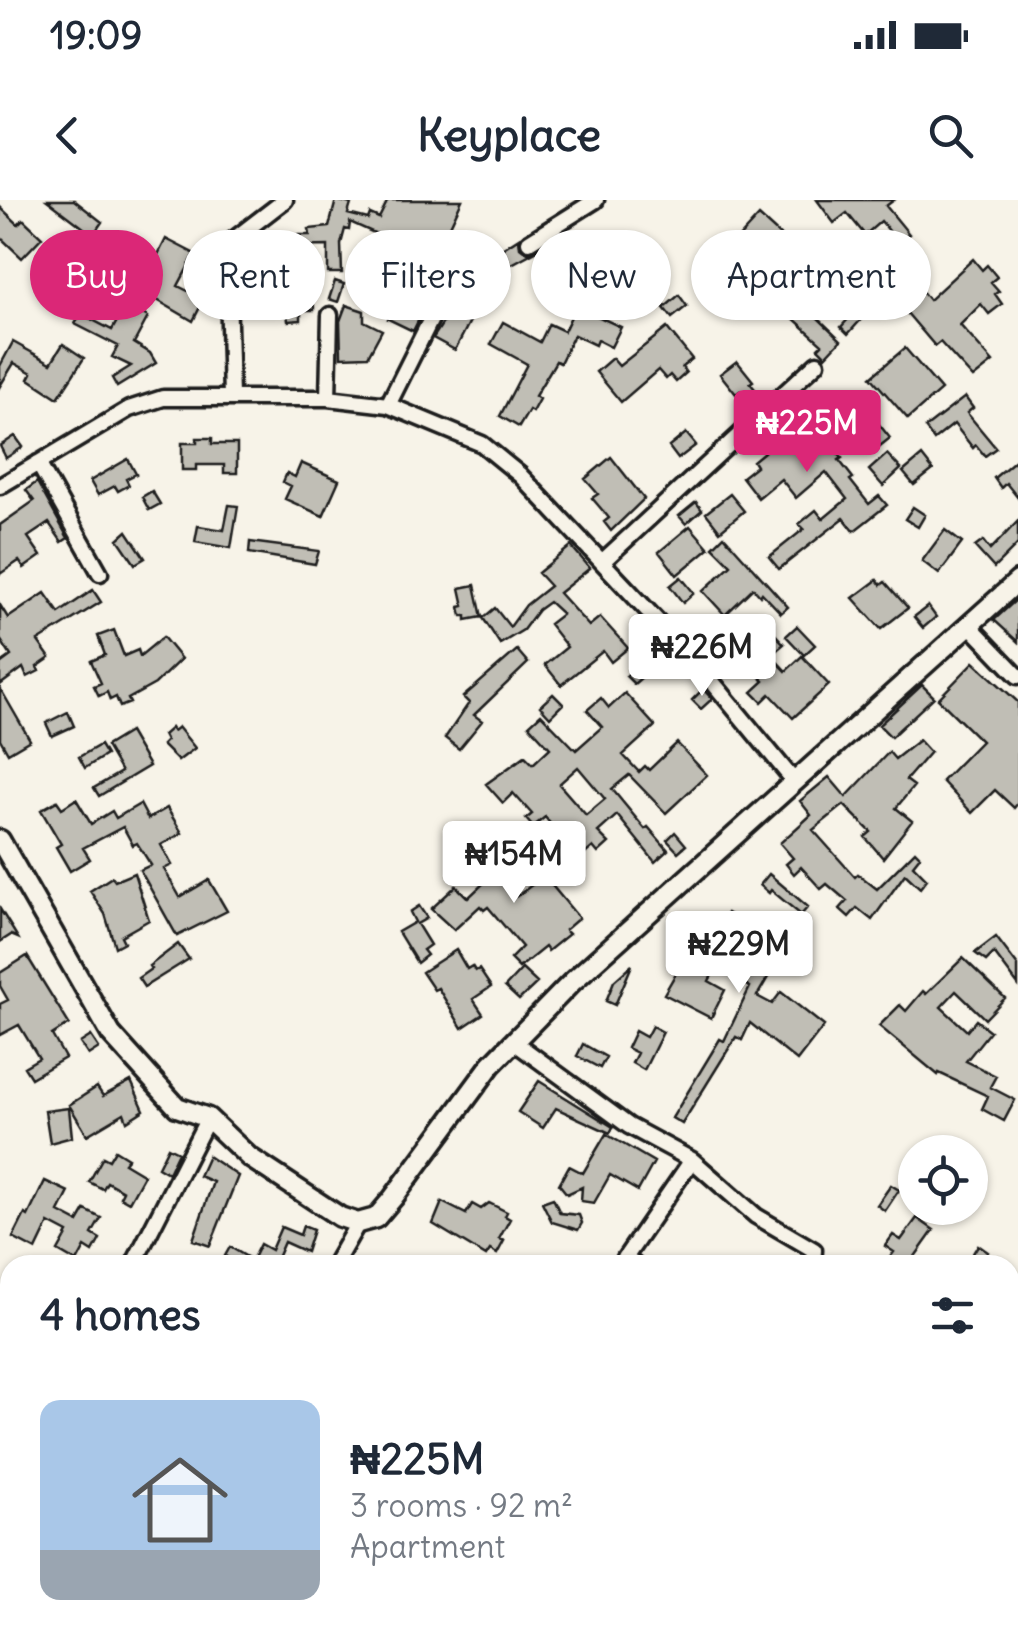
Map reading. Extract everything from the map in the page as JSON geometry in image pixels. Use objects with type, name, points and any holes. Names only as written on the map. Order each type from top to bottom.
[{"type":"street","points":[[231,397],[226,253],[233,240],[285,200]]},
{"type":"street","points":[[530,242],[596,200]]},
{"type":"street","points":[[328,398],[330,315]]},
{"type":"street","points":[[388,405],[430,320]]},
{"type":"street","points":[[602,562],[817,363]]},
{"type":"street","points":[[0,486],[145,402],[164,398],[328,398],[388,405],[449,428],[503,459],[696,662],[794,781]]},
{"type":"street","points":[[38,463],[100,572]]},
{"type":"street","points":[[0,840],[112,1034],[177,1106],[208,1118],[249,1157],[340,1216],[358,1223],[376,1218],[491,1066],[573,982],[1018,581]]},
{"type":"street","points":[[970,626],[1018,676]]},
{"type":"street","points":[[514,1042],[628,1126],[692,1160],[756,1216],[814,1250],[814,1255]]},
{"type":"street","points":[[137,1255],[208,1118]]},
{"type":"street","points":[[632,1255],[692,1160]]},
{"type":"street","points":[[340,1255],[358,1223]]},
{"type":"building","points":[[47,200],[74,200],[102,222],[96,230],[86,230]]},
{"type":"building","points":[[336,200],[351,204],[348,214],[368,219],[370,214],[379,218],[388,200],[462,200],[449,228],[453,230],[368,230],[350,222],[341,244],[342,273],[328,273],[325,230],[309,229],[329,227]]},
{"type":"building","points":[[817,200],[894,200],[886,206],[906,230],[888,230],[881,221],[871,230],[861,230],[847,213],[834,223]]},
{"type":"building","points":[[0,207],[18,224],[23,219],[35,230],[30,230],[30,250],[22,258],[0,237]]},
{"type":"building","points":[[759,216],[774,230],[746,230]]},
{"type":"building","points":[[519,238],[520,247],[531,254],[511,264],[511,243]]},
{"type":"building","points":[[166,239],[183,248],[183,277],[178,286],[183,288],[183,315],[163,303]]},
{"type":"building","points":[[973,259],[982,270],[987,265],[997,277],[991,282],[999,291],[995,294],[1002,304],[989,314],[981,304],[960,325],[993,362],[973,378],[940,342],[935,346],[913,320],[931,320],[931,298]]},
{"type":"building","points":[[335,281],[344,284],[338,302],[329,299]]},
{"type":"building","points":[[679,295],[687,306],[672,318],[671,302]]},
{"type":"building","points":[[345,308],[345,320],[364,320],[382,330],[368,356],[341,357],[340,321]]},
{"type":"building","points":[[77,320],[93,320],[112,330],[118,320],[146,320],[134,343],[150,353],[156,363],[117,387],[112,378],[131,366],[112,357],[118,346],[75,324]]},
{"type":"building","points":[[390,320],[418,320],[413,331]]},
{"type":"building","points":[[445,320],[471,320],[455,350],[433,338]]},
{"type":"building","points":[[569,320],[606,320],[621,327],[611,347],[597,340],[595,345],[574,335],[560,363],[556,361],[535,396],[539,399],[532,412],[529,410],[519,427],[500,416],[527,364],[491,344],[503,322],[540,342],[549,324],[564,331]]},
{"type":"building","points":[[795,320],[820,320],[841,340],[826,356],[818,348],[822,344]]},
{"type":"building","points":[[847,320],[861,320],[848,334],[841,327]]},
{"type":"building","points":[[667,328],[692,359],[682,367],[686,373],[676,382],[670,375],[666,379],[658,370],[621,402],[596,372],[612,358],[619,366]]},
{"type":"building","points":[[13,342],[51,363],[63,344],[84,358],[58,398],[29,379],[32,373],[14,363],[0,386],[0,366]]},
{"type":"building","points":[[905,348],[941,390],[908,419],[871,377]]},
{"type":"building","points":[[737,361],[755,389],[745,397],[740,391],[736,394],[720,374]]},
{"type":"building","points":[[804,390],[812,401],[818,396],[831,412],[816,428],[842,458],[839,460],[853,478],[850,480],[869,504],[879,496],[887,505],[854,531],[844,518],[779,569],[769,557],[804,529],[799,524],[816,510],[823,519],[847,499],[826,472],[796,498],[781,479],[758,498],[742,477],[756,466],[753,461],[764,452],[752,437],[760,430],[767,439],[789,416],[792,419],[805,406],[797,396]]},
{"type":"building","points":[[965,397],[973,408],[967,413],[996,448],[985,456],[976,445],[973,448],[954,424],[934,440],[925,428]]},
{"type":"building","points":[[874,418],[890,438],[880,446],[864,426]]},
{"type":"building","points":[[686,433],[696,445],[678,459],[669,447]]},
{"type":"building","points":[[15,436],[23,447],[6,458],[0,446]]},
{"type":"building","points":[[197,438],[212,438],[212,444],[237,444],[237,473],[224,473],[224,465],[196,465],[196,470],[182,470],[182,443],[197,443]]},
{"type":"building","points":[[887,454],[901,469],[883,486],[869,470]]},
{"type":"building","points":[[922,456],[933,470],[914,485],[903,472]]},
{"type":"building","points":[[611,457],[644,499],[611,531],[604,522],[609,518],[592,498],[598,494],[585,479]]},
{"type":"building","points":[[1018,458],[1018,498],[1006,483],[1001,488],[994,478]]},
{"type":"building","points":[[128,459],[136,474],[126,479],[129,485],[118,491],[115,486],[98,495],[90,481]]},
{"type":"building","points":[[301,463],[339,480],[323,516],[285,499],[291,486],[283,482],[287,473],[295,477]]},
{"type":"building","points":[[37,482],[68,538],[62,542],[49,523],[28,537],[41,556],[24,568],[19,561],[0,574],[0,525],[34,501],[26,490]]},
{"type":"building","points":[[152,491],[160,504],[149,510],[142,497]]},
{"type":"building","points":[[730,494],[744,511],[720,531],[706,513]]},
{"type":"building","points":[[696,502],[702,510],[686,524],[679,516]]},
{"type":"building","points":[[229,505],[238,506],[231,548],[195,542],[198,526],[224,530]]},
{"type":"building","points":[[913,507],[925,515],[918,527],[905,519]]},
{"type":"building","points":[[1018,521],[1018,544],[994,568],[975,547],[983,541],[990,550]]},
{"type":"building","points":[[690,526],[709,548],[677,575],[659,552]]},
{"type":"building","points":[[945,530],[962,543],[939,574],[922,561]]},
{"type":"building","points":[[127,531],[145,558],[135,564],[118,539]]},
{"type":"building","points":[[724,536],[788,607],[781,613],[753,588],[725,615],[703,591],[731,565],[713,547]]},
{"type":"building","points":[[250,542],[319,551],[315,564],[249,553]]},
{"type":"building","points":[[571,546],[590,568],[559,593],[589,626],[600,617],[628,648],[611,662],[603,651],[561,685],[545,665],[567,647],[549,624],[562,614],[549,602],[523,630],[500,644],[483,618],[495,608],[510,627],[526,605],[550,586],[538,573]]},
{"type":"building","points":[[681,577],[694,593],[683,603],[670,586]]},
{"type":"building","points":[[877,580],[881,585],[885,582],[908,608],[881,629],[853,598]]},
{"type":"building","points":[[475,585],[482,617],[466,620],[460,607],[464,606],[460,588]]},
{"type":"building","points":[[93,590],[101,602],[38,641],[50,658],[37,667],[39,671],[27,677],[23,668],[0,685],[0,664],[11,656],[0,639],[0,605],[8,618],[45,593],[59,613]]},
{"type":"building","points":[[1018,598],[1018,642],[994,620]]},
{"type":"building","points":[[928,606],[936,617],[923,628],[914,617]]},
{"type":"building","points":[[761,619],[784,644],[771,655],[786,671],[802,656],[829,685],[793,718],[770,694],[762,702],[752,692],[764,681],[756,673],[765,665],[741,638]]},
{"type":"building","points":[[797,626],[815,645],[804,655],[786,636]]},
{"type":"building","points":[[114,630],[124,656],[138,650],[140,656],[163,637],[181,659],[155,684],[120,707],[116,697],[110,700],[107,692],[99,696],[94,686],[101,683],[91,661],[105,655],[98,636]]},
{"type":"building","points":[[727,638],[733,645],[717,659],[711,652]]},
{"type":"building","points":[[517,650],[528,663],[474,715],[482,721],[459,749],[445,738],[469,703],[463,697]]},
{"type":"building","points":[[974,662],[1018,702],[1018,803],[1014,808],[995,790],[972,813],[942,781],[981,741],[938,699]]},
{"type":"building","points":[[639,665],[649,671],[634,684],[626,676]]},
{"type":"building","points":[[922,685],[934,697],[891,737],[879,725]]},
{"type":"building","points":[[0,688],[30,740],[8,753],[0,739]]},
{"type":"building","points":[[703,689],[712,699],[701,709],[692,700]]},
{"type":"building","points":[[625,693],[655,726],[623,755],[639,772],[645,766],[649,770],[677,743],[707,775],[666,813],[629,775],[612,789],[668,850],[655,862],[617,815],[598,832],[609,843],[598,853],[593,847],[585,854],[582,850],[577,858],[545,817],[533,827],[526,819],[532,814],[513,793],[503,803],[486,784],[525,756],[533,764],[550,748],[529,725],[541,714],[576,750],[602,727],[587,710],[601,698],[609,708]],"holes":[[[578,767],[605,799],[586,815],[559,784]]]},
{"type":"building","points":[[553,694],[563,704],[550,717],[540,706]]},
{"type":"building","points":[[68,712],[74,726],[52,736],[46,723]]},
{"type":"building","points":[[178,727],[195,748],[178,761],[162,745],[166,741],[163,735]]},
{"type":"building","points":[[129,732],[149,766],[99,796],[94,788],[121,772],[106,746]]},
{"type":"building","points":[[919,740],[930,752],[906,780],[914,786],[896,808],[912,821],[883,858],[865,837],[871,832],[844,805],[813,830],[855,877],[858,874],[877,889],[915,851],[920,856],[913,865],[927,879],[920,888],[905,874],[872,920],[857,908],[849,917],[840,909],[847,901],[827,884],[821,889],[801,867],[794,874],[786,864],[793,858],[780,843],[811,815],[800,801],[829,777],[846,797],[889,752],[895,759]]},
{"type":"building","points":[[100,745],[106,755],[85,768],[79,757]]},
{"type":"building","points":[[76,799],[91,824],[112,811],[116,818],[140,804],[148,819],[167,808],[182,833],[161,845],[172,865],[164,869],[180,897],[209,880],[227,911],[177,936],[140,870],[151,865],[123,827],[83,848],[90,859],[70,871],[56,847],[61,844],[41,810],[57,801],[62,808]]},
{"type":"building","points":[[675,832],[686,845],[678,852],[667,840]]},
{"type":"building","points":[[512,839],[515,858],[532,857],[532,866],[515,867],[517,896],[544,876],[579,918],[565,930],[569,934],[519,968],[510,959],[522,947],[488,907],[484,910],[480,906],[454,930],[431,909],[456,886],[468,898],[485,882],[485,859],[504,859],[501,840]]},
{"type":"building","points":[[134,873],[149,920],[121,936],[124,942],[115,947],[105,914],[90,891],[112,877],[115,881]]},
{"type":"building","points":[[769,874],[808,907],[801,915],[760,885]]},
{"type":"building","points":[[419,906],[427,918],[417,924],[430,945],[423,950],[427,955],[417,963],[398,932],[415,922],[410,912]]},
{"type":"building","points":[[0,909],[18,938],[11,935],[0,942]]},
{"type":"building","points":[[727,913],[785,948],[757,996],[772,1004],[781,992],[824,1026],[797,1061],[750,1023],[742,1040],[736,1037],[682,1124],[672,1118],[720,1039],[724,1041],[750,987],[718,964],[709,981],[725,990],[711,1018],[664,994],[694,942],[700,944],[705,934],[712,938]]},
{"type":"building","points":[[996,937],[1018,966],[1018,985],[994,953],[986,961],[975,953]]},
{"type":"building","points":[[178,944],[189,959],[144,987],[138,978]]},
{"type":"building","points":[[456,950],[467,969],[479,969],[491,987],[473,999],[483,1014],[462,1028],[438,988],[434,990],[422,972]]},
{"type":"building","points":[[27,956],[69,1024],[52,1035],[65,1058],[31,1078],[24,1067],[39,1058],[19,1025],[0,1035],[0,1004],[8,1000],[0,986],[0,973]]},
{"type":"building","points":[[963,958],[1005,998],[985,1019],[956,991],[941,1007],[967,1031],[976,1020],[990,1031],[966,1061],[996,1076],[990,1087],[1015,1100],[1004,1121],[982,1109],[988,1096],[938,1075],[879,1026],[900,1005],[906,1011],[923,991],[926,994]]},
{"type":"building","points":[[632,965],[615,1005],[606,1001],[614,981]]},
{"type":"building","points":[[522,969],[537,983],[519,1000],[505,987]]},
{"type":"building","points":[[652,1026],[663,1032],[644,1070],[632,1063],[637,1053],[627,1048],[635,1031],[646,1037]]},
{"type":"building","points":[[91,1036],[99,1048],[88,1055],[80,1043]]},
{"type":"building","points":[[583,1044],[606,1057],[600,1068],[577,1056]]},
{"type":"building","points":[[131,1081],[144,1110],[127,1121],[124,1113],[87,1135],[69,1105],[97,1087],[103,1096]]},
{"type":"building","points":[[539,1081],[613,1127],[610,1133],[556,1108],[543,1128],[518,1112]]},
{"type":"building","points":[[69,1108],[72,1137],[50,1143],[45,1111]]},
{"type":"building","points":[[606,1134],[654,1162],[638,1191],[610,1175],[594,1203],[581,1201],[582,1187],[567,1194],[559,1184],[569,1166],[583,1173]]},
{"type":"building","points":[[168,1147],[178,1152],[168,1173],[158,1167]]},
{"type":"building","points":[[115,1150],[128,1158],[124,1163],[144,1175],[129,1202],[120,1197],[123,1191],[107,1182],[103,1189],[89,1182],[103,1157],[109,1160]]},
{"type":"building","points":[[208,1156],[238,1176],[210,1246],[193,1240],[213,1182],[199,1176]]},
{"type":"building","points":[[45,1181],[69,1192],[59,1212],[78,1222],[85,1210],[101,1218],[92,1234],[100,1239],[93,1252],[85,1247],[81,1255],[65,1255],[58,1251],[68,1233],[49,1223],[36,1250],[13,1238],[25,1214],[28,1216]]},
{"type":"building","points":[[891,1185],[898,1189],[885,1211],[877,1205]]},
{"type":"building","points":[[553,1198],[560,1213],[579,1215],[582,1223],[578,1230],[552,1222],[542,1202]]},
{"type":"building","points":[[442,1202],[466,1214],[472,1204],[481,1209],[489,1203],[507,1212],[505,1216],[510,1219],[499,1239],[504,1241],[497,1254],[490,1250],[487,1255],[433,1224]]},
{"type":"building","points":[[912,1225],[927,1225],[934,1230],[916,1255],[892,1255],[894,1252],[885,1246],[893,1235],[901,1240]]},
{"type":"building","points":[[303,1226],[313,1230],[306,1252],[284,1242],[278,1255],[254,1255],[260,1244],[271,1250],[281,1227],[300,1235]]},
{"type":"building","points":[[978,1245],[988,1252],[986,1255],[972,1255]]},
{"type":"building","points":[[230,1247],[244,1255],[226,1255]]}]
